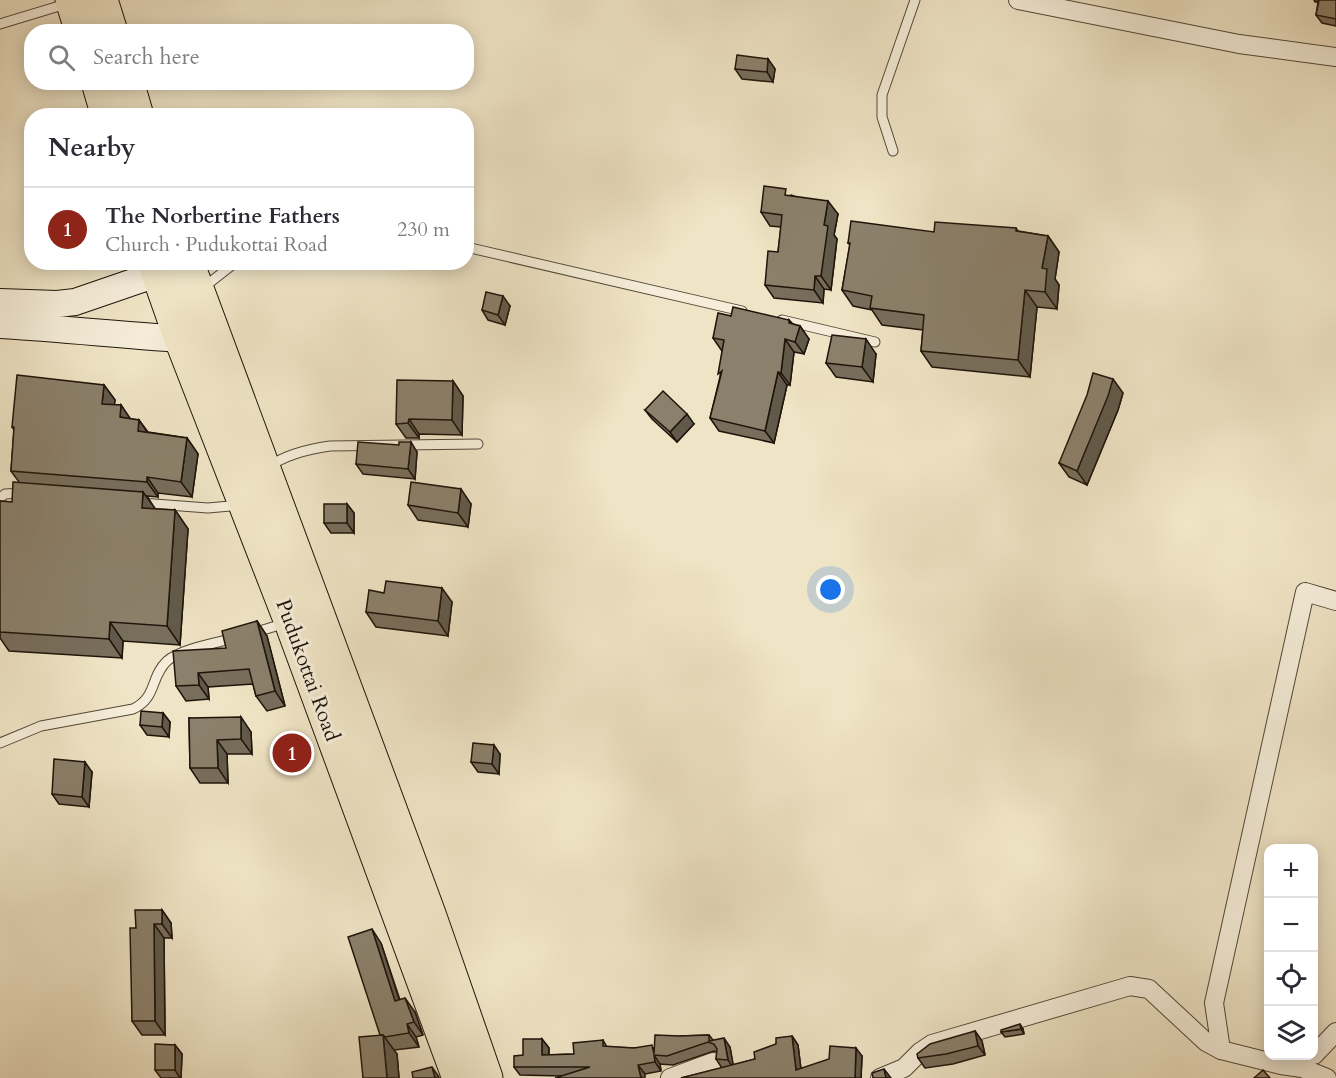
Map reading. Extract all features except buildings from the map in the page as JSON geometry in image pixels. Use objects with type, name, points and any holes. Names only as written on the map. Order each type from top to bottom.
[{"type":"highway","points":[[82,8],[101,24]]},
{"type":"highway","points":[[100,90],[106,108]]},
{"type":"highway","points":[[129,90],[135,108]]},
{"type":"highway","name":"Pudukottai Road","points":[[177,271],[181,339],[291,622],[416,920],[486,1078]]},
{"type":"highway","name":"Pudukottai Road","points":[[177,271],[214,340],[264,470],[416,920],[459,1078]]},
{"type":"street","points":[[1018,0],[1239,44],[1336,57]]},
{"type":"street","points":[[0,302],[57,304],[75,302],[177,271]]},
{"type":"street","points":[[0,326],[65,329],[120,336],[214,340]]},
{"type":"street","points":[[1221,1050],[1214,1003],[1305,592],[1336,601]]},
{"type":"street","points":[[880,1078],[904,1068],[932,1044],[1130,986],[1149,989],[1206,1042],[1221,1050],[1281,1065],[1305,1064],[1327,1078]]},
{"type":"street","points":[[1305,1064],[1336,1032]]},
{"type":"street","points":[[670,1078],[713,1062]]},
{"type":"lane","points":[[893,151],[882,117],[882,95],[915,0]]},
{"type":"lane","points":[[0,24],[82,8]]},
{"type":"lane","points":[[474,249],[747,312]]},
{"type":"lane","points":[[770,318],[875,342]]},
{"type":"lane","points":[[264,470],[279,460],[308,449],[330,446],[478,444]]},
{"type":"lane","points":[[0,498],[5,494],[30,494]]},
{"type":"lane","points":[[135,502],[208,508],[246,504]]},
{"type":"lane","points":[[0,743],[41,726],[133,709],[150,697],[159,673],[168,660],[182,653],[291,622]]},
{"type":"place","name":"The Norbertine Fathers","points":[[292,753]]}]
